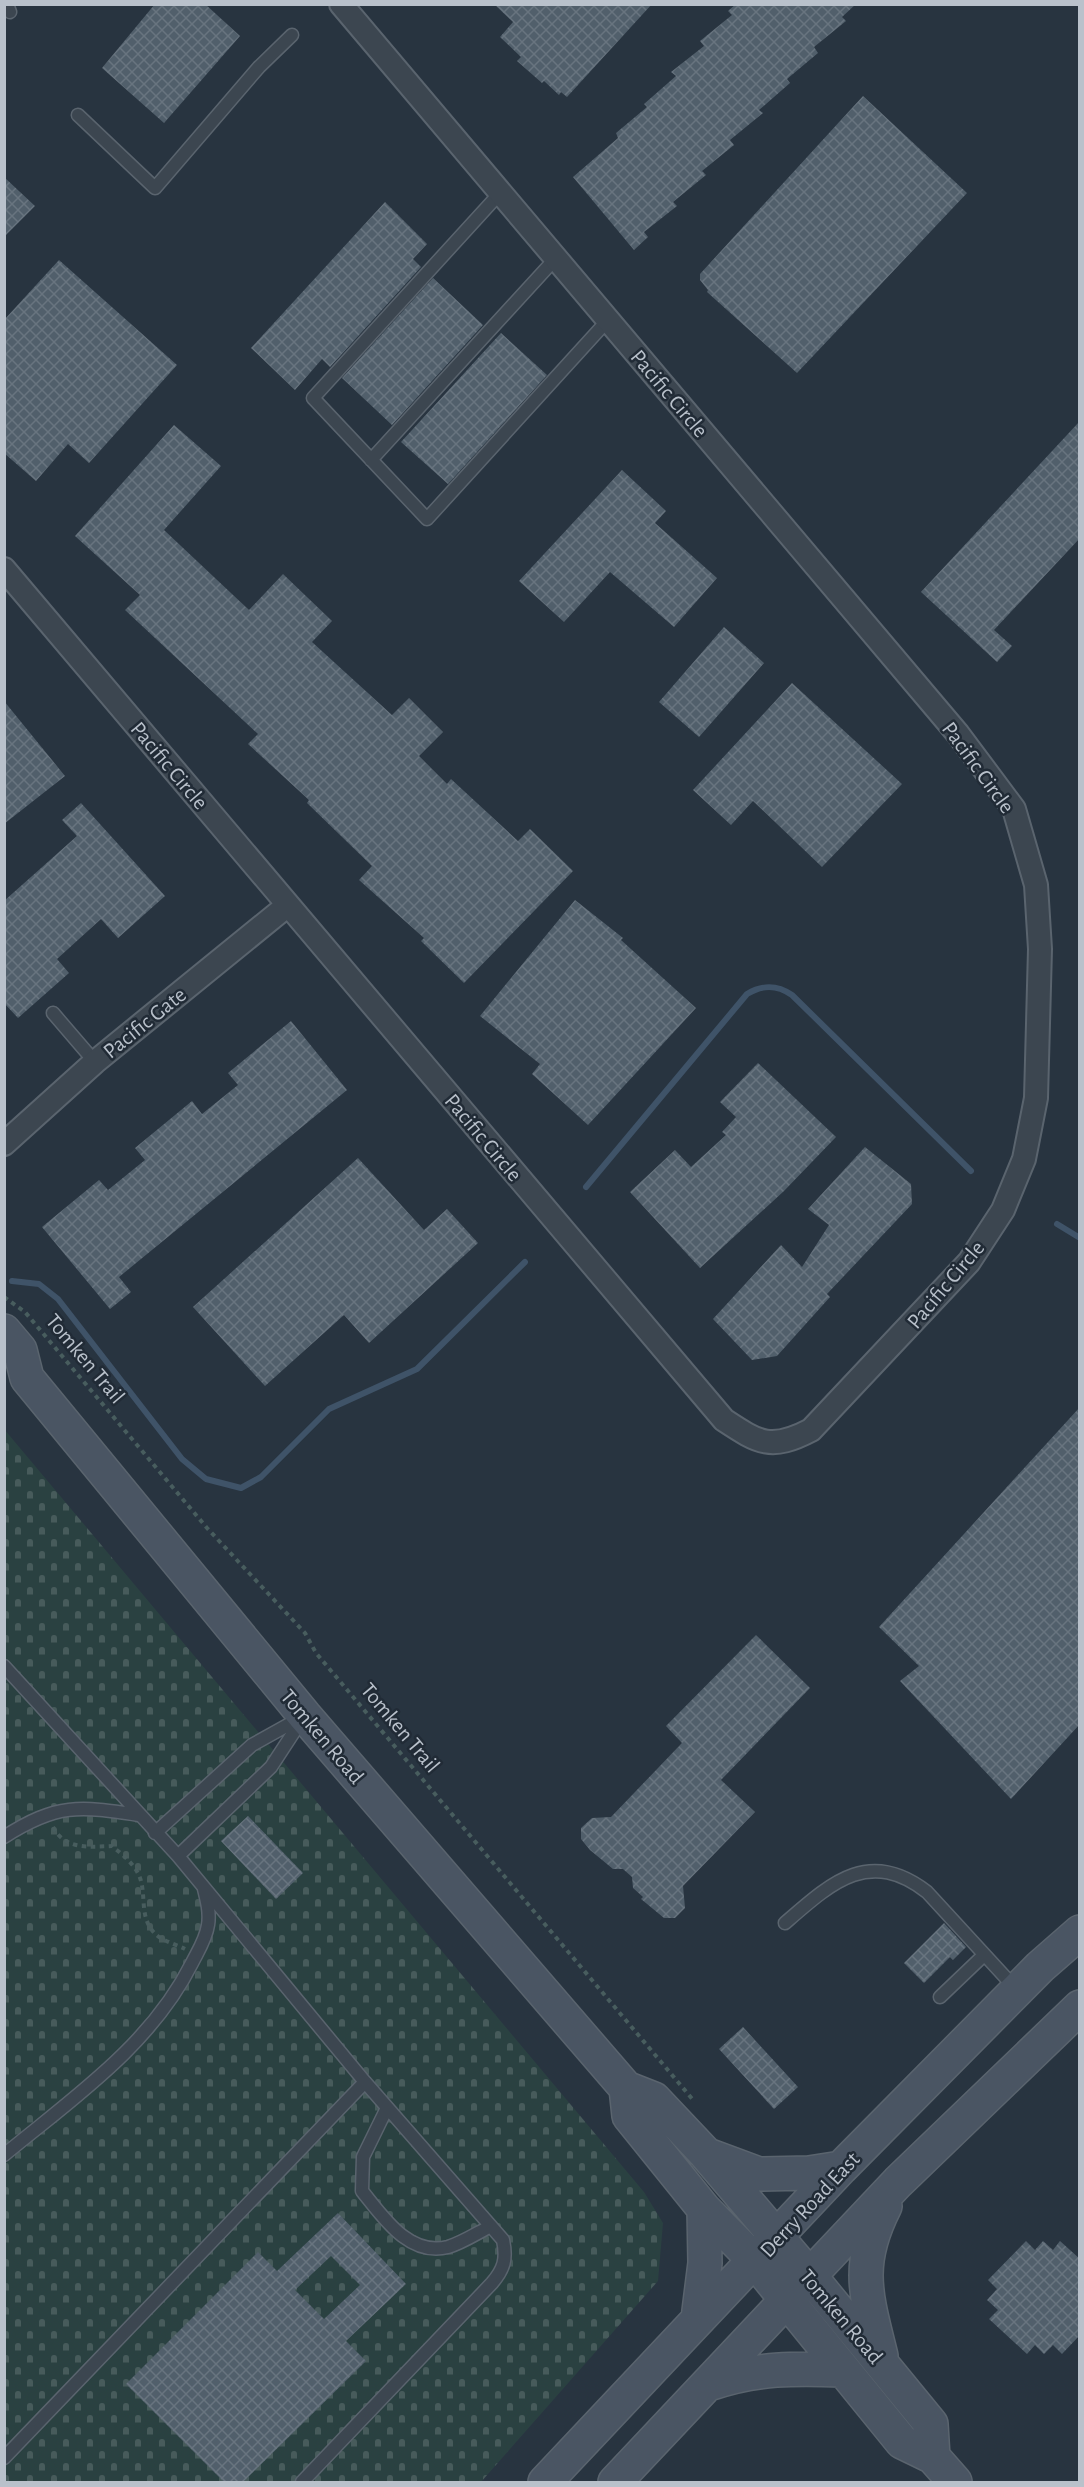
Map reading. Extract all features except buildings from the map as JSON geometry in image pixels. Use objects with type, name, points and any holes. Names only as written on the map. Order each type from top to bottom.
[{"type":"main road","name":"Tomken Road","points":[[4,1331],[20,1350],[16,1374],[305,1716],[626,2088],[654,2099],[706,2154],[809,2275],[931,2424],[933,2457]]},
{"type":"main road","name":"Derry Road East","points":[[545,2482],[841,2168],[1080,1932]]},
{"type":"main road","points":[[615,2482],[712,2383],[809,2275],[898,2182],[1074,2012]]},
{"type":"main road","name":"Tomken Road","points":[[626,2088],[629,2116],[704,2209],[755,2261],[902,2442],[933,2457],[955,2482]]},
{"type":"main road","points":[[706,2154],[759,2174],[809,2173],[841,2168]]},
{"type":"main road","points":[[884,2366],[867,2300],[864,2267],[873,2230],[898,2182]]},
{"type":"main road","points":[[698,2319],[705,2263],[704,2209]]},
{"type":"main road","points":[[712,2383],[742,2372],[788,2367],[842,2370]]},
{"type":"street","name":"Pacific Circle","points":[[4,569],[724,1420],[754,1440],[786,1443],[811,1430],[969,1262],[1002,1210],[1024,1159],[1036,1098],[1040,949],[1036,885],[1014,809],[958,734],[341,4]]},
{"type":"street","name":"Pacific Gate","points":[[4,1144],[95,1062],[288,905]]},
{"type":"lane","points":[[78,115],[154,188],[259,67],[292,35]]},
{"type":"lane","points":[[500,193],[313,398],[427,519],[608,320]]},
{"type":"lane","points":[[371,460],[556,258]]},
{"type":"lane","points":[[53,1012],[95,1062]]},
{"type":"lane","points":[[4,1666],[177,1856],[364,2082],[503,2240],[506,2253],[503,2269],[302,2482]]},
{"type":"lane","points":[[155,1833],[252,1746],[305,1716]]},
{"type":"lane","points":[[177,1856],[271,1767],[305,1716]]},
{"type":"lane","points":[[4,1837],[46,1814],[86,1807],[139,1815]]},
{"type":"lane","points":[[785,1923],[839,1880],[861,1871],[888,1872],[914,1882],[927,1892],[1018,1991]]},
{"type":"lane","points":[[4,2155],[128,2050],[163,2011],[180,1986],[208,1924],[204,1888]]},
{"type":"lane","points":[[940,1997],[984,1955]]},
{"type":"lane","points":[[4,2458],[364,2082]]},
{"type":"lane","points":[[387,2108],[363,2157],[362,2192],[394,2230],[416,2245],[447,2247],[491,2226]]},
{"type":"path","name":"Tomken Trail","points":[[4,1297],[26,1312],[207,1528],[305,1634],[316,1653],[697,2104]]},
{"type":"path","points":[[46,1814],[57,1834],[79,1848],[112,1846],[130,1861],[141,1881],[141,1900],[147,1921],[159,1936],[196,1954]]},
{"type":"green space","points":[[4,1429],[644,2192],[663,2223],[658,2281],[481,2482],[5,2482]]},
{"type":"waterway","points":[[586,1187],[747,994],[769,987],[775,987],[792,995],[971,1171]]},
{"type":"waterway","points":[[1057,1224],[1080,1238]]},
{"type":"waterway","points":[[12,1281],[39,1284],[58,1299],[182,1459],[206,1479],[241,1488],[261,1477],[329,1409],[417,1369],[525,1262]]}]
